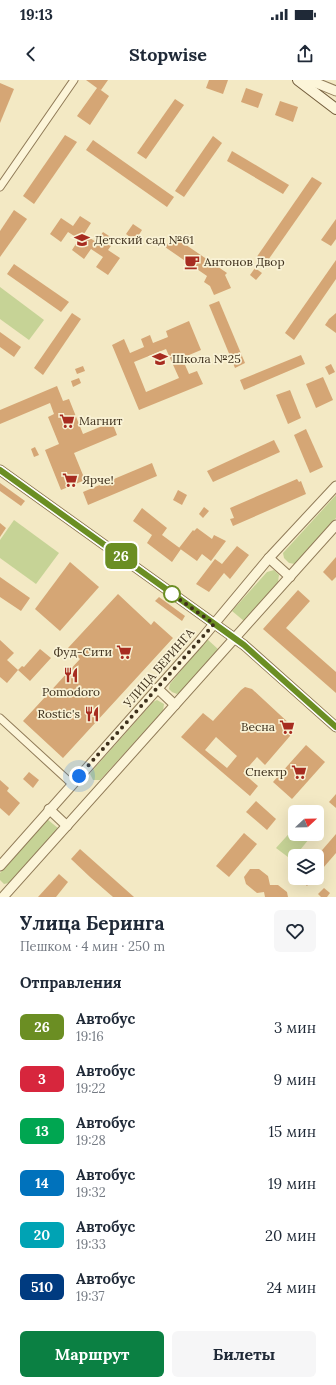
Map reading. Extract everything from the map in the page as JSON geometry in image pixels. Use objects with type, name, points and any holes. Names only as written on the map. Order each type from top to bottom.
[{"type":"main road","points":[[298,80],[336,109]]},
{"type":"street","points":[[0,187],[74,80]]},
{"type":"street","points":[[308,80],[336,90]]},
{"type":"street","points":[[0,470],[235,638],[336,727]]},
{"type":"street","name":"УЛИЦА БЕРИНГА","points":[[0,866],[214,624],[269,558],[336,486]]},
{"type":"street","points":[[3,892],[67,826],[336,525]]},
{"type":"street","points":[[269,558],[290,577]]},
{"type":"street","points":[[157,688],[175,705]]},
{"type":"street","points":[[0,718],[72,784]]},
{"type":"street","points":[[49,809],[67,826]]},
{"type":"green space","points":[[0,287],[44,320],[29,340],[0,319]]},
{"type":"green space","points":[[336,495],[336,518],[295,564],[289,563],[284,558],[283,553]]},
{"type":"green space","points":[[14,520],[59,553],[36,584],[0,558],[0,540]]},
{"type":"green space","points":[[274,570],[279,575],[278,582],[244,621],[232,611],[267,572]]},
{"type":"green space","points":[[207,639],[219,650],[181,692],[177,694],[172,692],[169,689],[170,684]]},
{"type":"green space","points":[[157,700],[164,704],[163,711],[100,780],[93,780],[90,774],[92,771],[153,702]]},
{"type":"green space","points":[[47,819],[59,829],[9,883],[4,884],[0,880],[0,873]]},
{"type":"green space","points":[[288,835],[288,841],[307,841],[301,849],[288,849],[288,857],[276,848]]},
{"type":"building","points":[[86,80],[108,80],[101,90],[98,88],[109,96],[90,125],[77,116],[97,88]]},
{"type":"building","points":[[209,80],[228,80],[223,94],[206,88]]},
{"type":"building","points":[[0,83],[14,89],[0,123]]},
{"type":"building","points":[[246,88],[263,94],[258,108],[241,102]]},
{"type":"building","points":[[175,99],[184,105],[146,159],[137,153]]},
{"type":"building","points":[[280,101],[298,107],[293,122],[275,115]]},
{"type":"building","points":[[65,135],[77,142],[34,204],[23,196]]},
{"type":"building","points":[[213,136],[222,143],[184,197],[175,191]]},
{"type":"building","points":[[93,140],[174,197],[167,207],[86,150]]},
{"type":"building","points":[[232,151],[289,185],[283,194],[227,161]]},
{"type":"building","points":[[312,177],[322,183],[266,263],[256,258]]},
{"type":"building","points":[[14,210],[27,219],[0,257],[0,231]]},
{"type":"building","points":[[80,216],[91,223],[84,234],[96,242],[103,232],[115,240],[108,250],[120,258],[108,275],[96,267],[103,257],[91,249],[84,259],[72,250],[79,239],[68,232],[61,242],[50,234],[61,218],[73,226]]},
{"type":"building","points":[[336,219],[336,239],[331,246],[321,240]]},
{"type":"building","points":[[133,224],[142,230],[135,241],[126,234]]},
{"type":"building","points":[[173,236],[227,273],[225,275],[231,288],[214,295],[210,286],[204,282],[207,276],[165,247]]},
{"type":"building","points":[[336,260],[336,279],[294,340],[285,333]]},
{"type":"building","points":[[14,264],[69,302],[61,312],[7,274]]},
{"type":"building","points":[[255,268],[262,273],[256,280],[250,275]]},
{"type":"building","points":[[219,301],[245,363],[235,368],[209,305]]},
{"type":"building","points":[[72,313],[81,319],[43,375],[34,368]]},
{"type":"building","points":[[336,313],[336,333],[325,325]]},
{"type":"building","points":[[189,321],[201,350],[182,358],[189,374],[197,371],[203,384],[139,410],[112,345],[124,339],[130,353],[144,347],[141,339],[150,335],[153,343],[168,337],[166,331]],"holes":[[[166,349],[179,378],[146,392],[134,362]]]},
{"type":"building","points":[[0,332],[21,347],[14,357],[0,347]]},
{"type":"building","points":[[301,355],[305,364],[244,390],[240,380]]},
{"type":"building","points":[[331,364],[335,372],[329,375],[325,367]]},
{"type":"building","points":[[83,366],[85,371],[77,374],[75,369]]},
{"type":"building","points":[[323,377],[333,400],[316,408],[306,384]]},
{"type":"building","points":[[79,378],[81,383],[73,387],[71,381]]},
{"type":"building","points":[[57,386],[63,401],[69,399],[83,434],[112,422],[117,435],[74,453],[85,480],[61,490],[45,450],[59,444],[48,417],[54,414],[50,403],[0,424],[0,410]]},
{"type":"building","points":[[290,390],[301,418],[288,424],[276,395]]},
{"type":"building","points":[[306,429],[323,467],[310,473],[294,435]]},
{"type":"building","points":[[274,440],[280,452],[213,482],[207,471]]},
{"type":"building","points":[[35,447],[39,455],[34,457],[31,449]]},
{"type":"building","points":[[152,463],[157,476],[88,505],[83,492]]},
{"type":"building","points":[[297,479],[299,482],[301,481],[306,494],[233,526],[230,519],[234,518],[230,508]]},
{"type":"building","points":[[0,483],[25,501],[21,506],[0,491]]},
{"type":"building","points":[[178,490],[187,495],[182,505],[173,500]]},
{"type":"building","points":[[204,507],[209,511],[203,518],[199,514]]},
{"type":"building","points":[[142,508],[167,528],[162,535],[181,549],[172,562],[147,543],[152,535],[133,521]]},
{"type":"building","points":[[0,523],[6,528],[0,537]]},
{"type":"building","points":[[197,528],[212,539],[214,535],[226,541],[211,561],[202,554],[197,561],[179,548],[193,530],[194,531]]},
{"type":"building","points":[[237,546],[249,555],[230,579],[224,573],[209,592],[196,584],[215,559],[222,564]]},
{"type":"building","points":[[336,557],[336,577],[332,581],[323,572]]},
{"type":"building","points":[[70,562],[99,587],[60,631],[35,609]]},
{"type":"building","points":[[0,577],[30,598],[21,611],[0,597]]},
{"type":"building","points":[[298,590],[310,601],[286,628],[336,672],[336,693],[263,629]]},
{"type":"building","points":[[118,594],[151,625],[154,621],[173,638],[63,758],[23,721],[80,659],[68,648]]},
{"type":"building","points":[[159,597],[185,616],[182,621],[155,601]]},
{"type":"building","points":[[0,640],[14,653],[7,660],[18,670],[7,683],[0,677]]},
{"type":"building","points":[[40,649],[51,658],[30,681],[18,670],[22,666],[24,667]]},
{"type":"building","points":[[245,687],[252,689],[292,726],[290,736],[265,765],[257,757],[243,773],[258,786],[250,796],[181,737],[203,713],[213,721]],"holes":[[[216,737],[237,756],[227,768],[205,750]]]},
{"type":"building","name":"Спектр","points":[[306,745],[325,762],[292,799],[273,782]]},
{"type":"building","points":[[29,772],[39,780],[33,788],[23,779]]},
{"type":"building","points":[[0,780],[9,788],[7,791],[20,803],[9,816],[0,808]]},
{"type":"building","points":[[336,794],[336,808],[329,802]]},
{"type":"building","points":[[256,801],[276,819],[267,830],[246,812]]},
{"type":"building","points":[[244,833],[257,844],[229,877],[216,866]]},
{"type":"building","points":[[336,834],[336,853],[324,867],[323,849]]},
{"type":"building","points":[[80,849],[134,897],[113,897],[90,877],[71,859]]},
{"type":"building","points":[[250,869],[259,869],[268,876],[270,885],[278,885],[287,892],[288,897],[265,897],[264,892],[257,893],[246,884],[244,877]]},
{"type":"building","points":[[59,874],[68,882],[56,897],[38,897]]},
{"type":"building","points":[[324,888],[330,893],[327,897],[321,897],[318,894]]},
{"type":"bus line","name":"26","points":[[0,470],[235,638],[336,727]]},
{"type":"place","name":"Детский сад №61","points":[[82,240]]},
{"type":"place","name":"Антонов Двор","points":[[192,262]]},
{"type":"place","name":"Школа №25","points":[[160,359]]},
{"type":"place","name":"Магнит","points":[[67,421]]},
{"type":"place","name":"Ярче!","points":[[70,480]]},
{"type":"place","name":"Фуд-Сити","points":[[124,652]]},
{"type":"place","name":"Pomodoro","points":[[71,675]]},
{"type":"place","name":"Rostic's","points":[[92,714]]},
{"type":"place","name":"Весна","points":[[287,727]]},
{"type":"place","name":"Спектр","points":[[299,772]]},
{"type":"route","points":[[79,776],[214,624],[172,594]]}]
